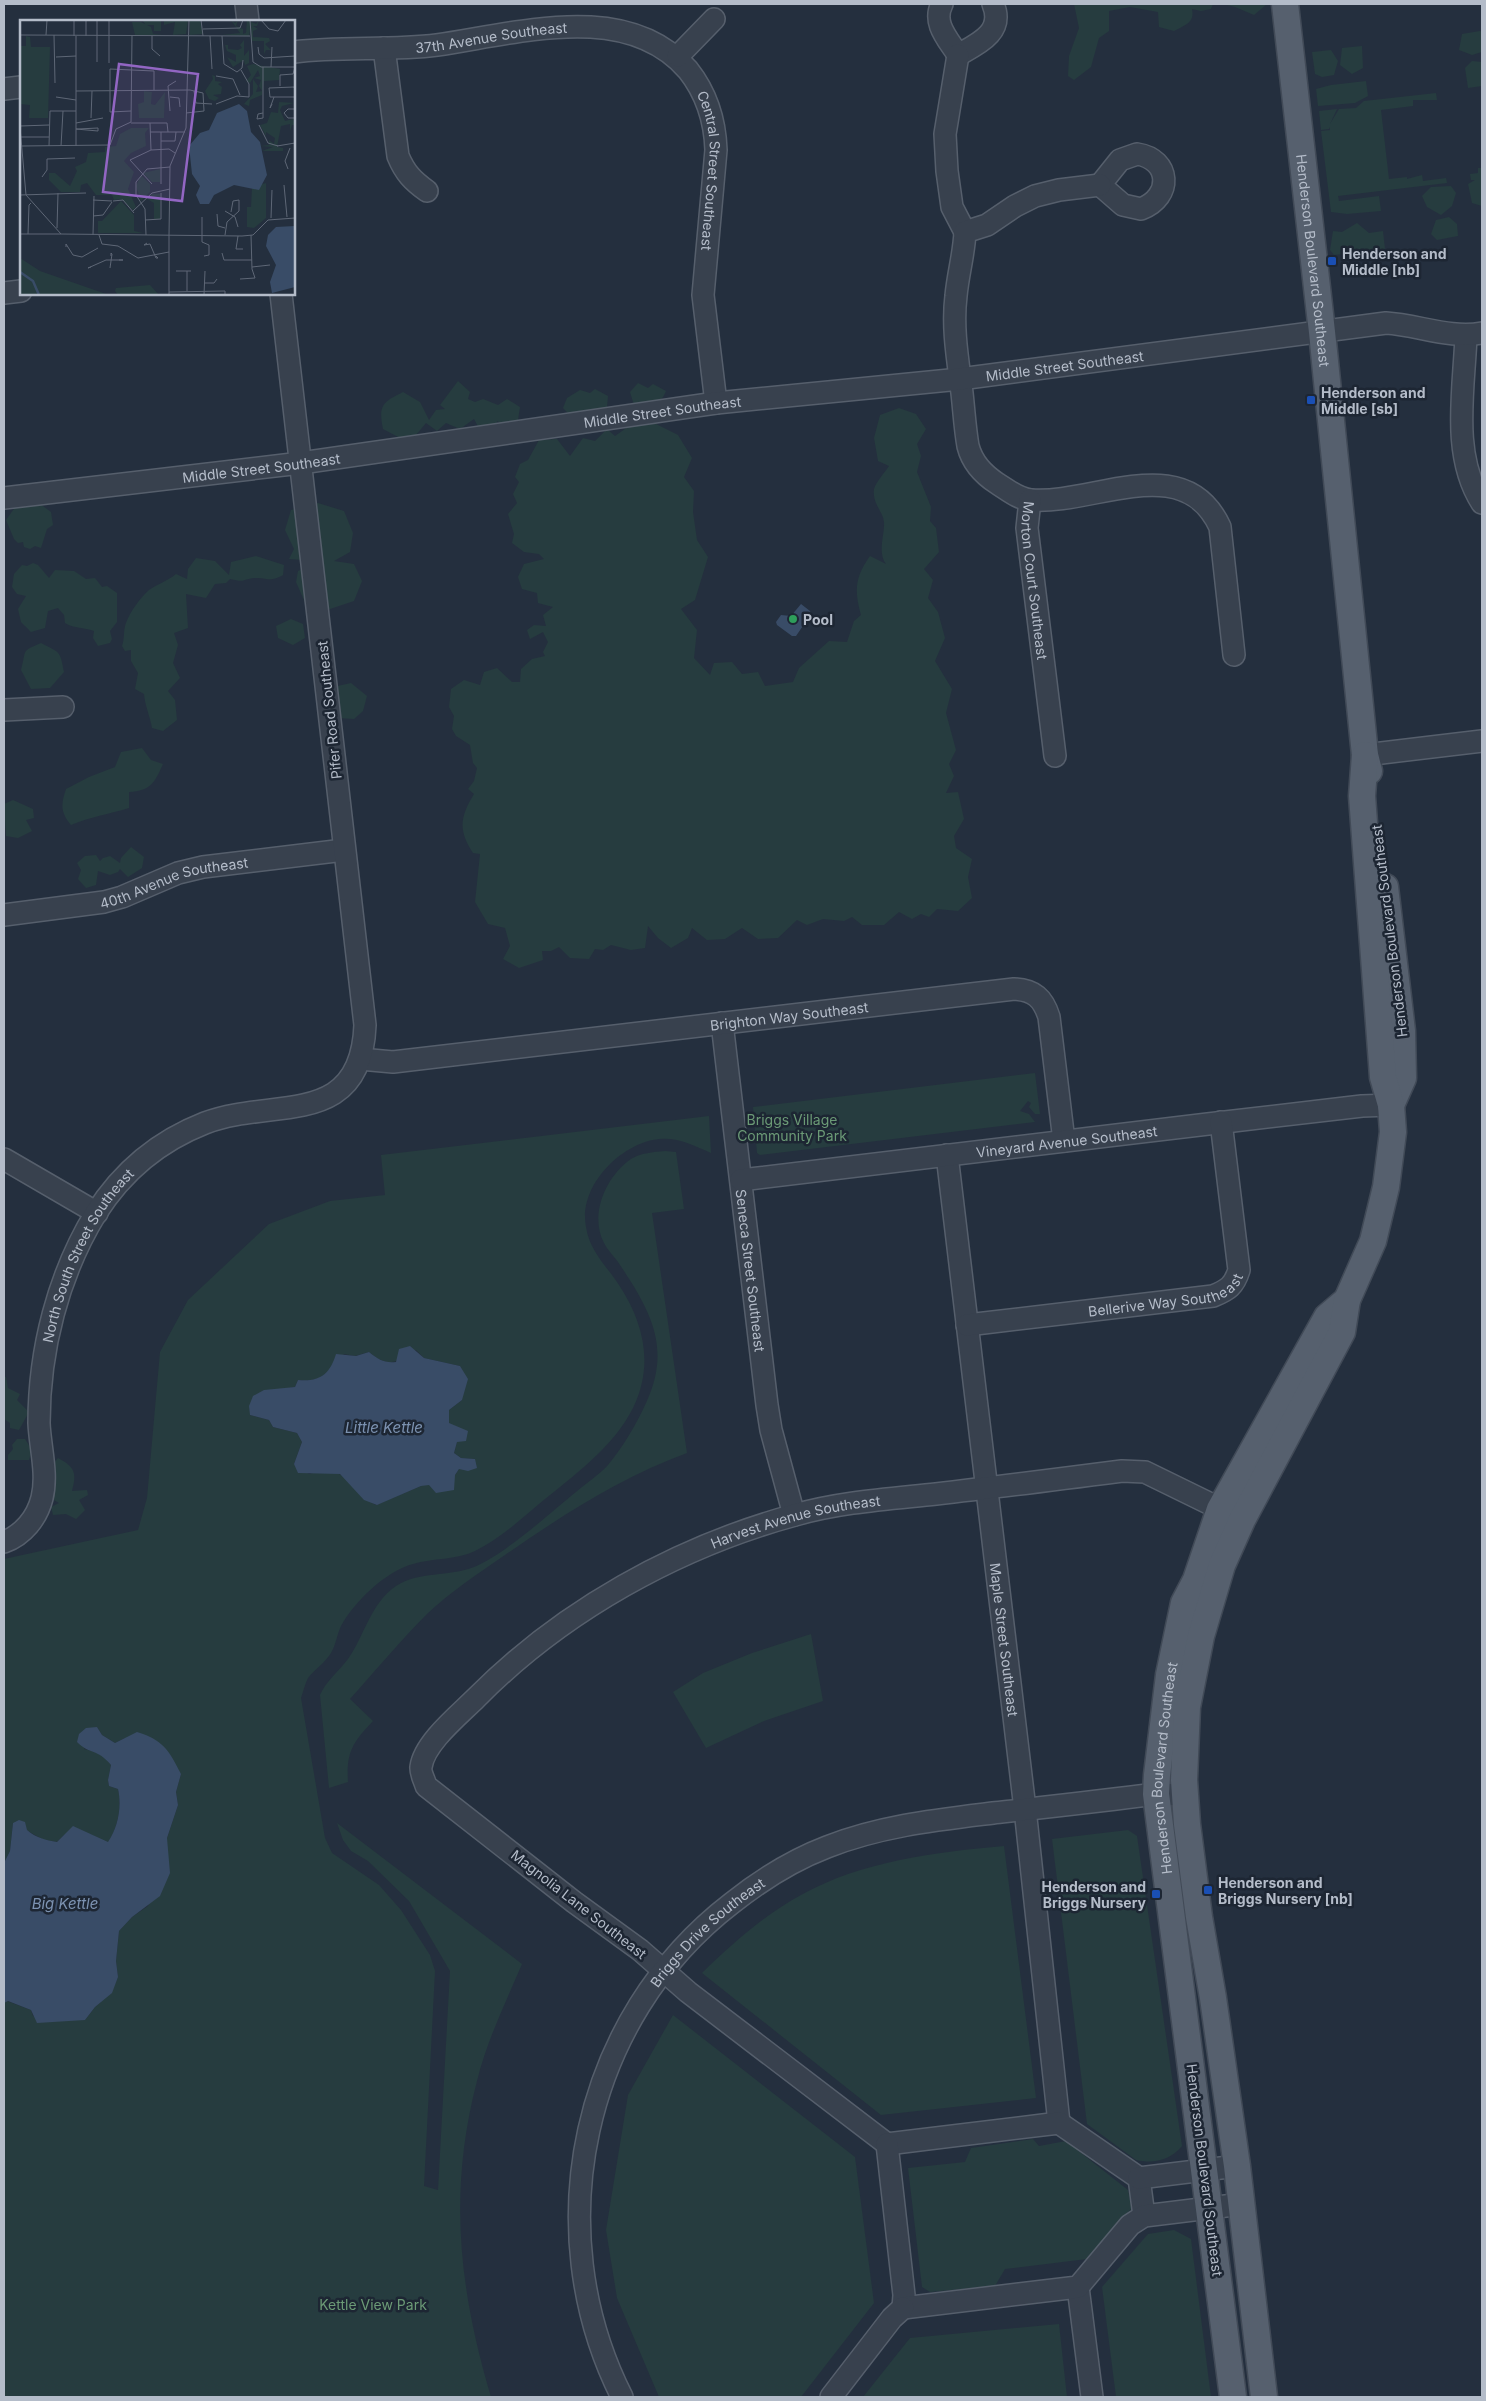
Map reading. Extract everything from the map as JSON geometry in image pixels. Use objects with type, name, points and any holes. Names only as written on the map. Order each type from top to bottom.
[{"type":"main road","name":"Henderson Boulevard Southeast","points":[[1234,2397],[1156,1794],[1156,1774],[1169,1675],[1184,1603],[1231,1515],[1342,1332],[1347,1300],[1373,1241],[1386,1187],[1392,1132],[1391,1105],[1383,1077],[1362,796],[1365,755],[1322,332],[1284,4]]},
{"type":"main road","name":"Henderson Boulevard Southeast","points":[[1231,1515],[1193,1671],[1187,1708],[1185,1795],[1199,1917],[1214,1998],[1242,2204],[1264,2397]]},
{"type":"street","points":[[246,4],[248,20]]},
{"type":"street","points":[[942,4],[938,19],[940,28],[958,55],[945,134],[947,171],[952,207],[965,232],[987,224],[1035,196],[1059,190],[1100,185]]},
{"type":"street","points":[[958,55],[989,36],[996,19],[993,4]]},
{"type":"street","points":[[678,56],[714,19]]},
{"type":"street","name":"37th Avenue Southeast","points":[[295,52],[436,45],[571,22],[600,21],[631,28],[656,41],[678,56]]},
{"type":"street","points":[[384,48],[398,156],[404,170],[412,181],[427,191]]},
{"type":"street","name":"Central Street Southeast","points":[[678,56],[698,83],[709,106],[716,130],[716,150],[703,295],[716,403]]},
{"type":"street","points":[[4,89],[20,87]]},
{"type":"street","name":"Morton Court Southeast","points":[[965,232],[964,254],[956,296],[955,335],[969,448],[983,474],[1014,495],[1030,500],[1027,528],[1055,756]]},
{"type":"street","points":[[4,293],[20,291]]},
{"type":"street","name":"Pifer Road Southeast","points":[[281,295],[364,1024],[363,1048],[360,1059],[347,1081],[337,1091],[312,1104]]},
{"type":"street","name":"Middle Street Southeast","points":[[4,498],[301,463],[716,403],[960,379],[1386,323],[1410,324],[1474,335]]},
{"type":"street","points":[[1474,335],[1462,428],[1465,462],[1476,492],[1482,502]]},
{"type":"street","points":[[1030,500],[1056,499],[1140,485],[1164,485],[1186,490],[1200,500],[1213,511],[1220,527],[1234,655]]},
{"type":"street","points":[[4,710],[63,707]]},
{"type":"street","points":[[1365,755],[1482,741]]},
{"type":"street","name":"40th Avenue Southeast","points":[[4,915],[122,898],[178,873],[203,867],[344,850]]},
{"type":"street","name":"Brighton Way Southeast","points":[[360,1059],[393,1062],[1014,989],[1027,990],[1039,996],[1046,1006],[1049,1017],[1064,1141]]},
{"type":"street","name":"Seneca Street Southeast","points":[[722,1023],[771,1430],[794,1515]]},
{"type":"street","name":"North South Street Southeast","points":[[12,1538],[35,1515],[42,1497],[40,1406],[48,1336],[74,1256],[97,1213],[127,1174],[141,1160],[174,1137],[225,1117],[312,1104]]},
{"type":"street","name":"Vineyard Avenue Southeast","points":[[741,1180],[1221,1122],[1362,1106],[1391,1105]]},
{"type":"street","name":"Bellerive Way Southeast","points":[[967,1325],[1213,1296],[1227,1291],[1235,1282],[1239,1270],[1221,1122]]},
{"type":"street","name":"Maple Street Southeast","points":[[947,1155],[1025,1809],[1059,2123]]},
{"type":"street","points":[[4,1159],[97,1213]]},
{"type":"street","name":"Harvest Avenue Southeast","points":[[420,1768],[426,1751],[492,1681],[544,1640],[600,1600],[662,1566],[689,1554],[725,1539],[794,1515],[866,1502],[1122,1471],[1145,1472],[1231,1515]]},
{"type":"street","name":"Magnolia Lane Southeast","points":[[420,1768],[426,1786],[664,1970],[688,1992],[887,2144]]},
{"type":"street","name":"Briggs Drive Southeast","points":[[622,2397],[602,2354],[581,2265],[578,2226],[579,2188],[585,2142],[597,2095],[610,2060],[640,2003],[664,1970],[698,1932],[740,1896],[770,1876],[823,1848],[887,1828],[921,1822],[1156,1794],[1185,1795]]},
{"type":"street","points":[[903,2308],[904,2295],[887,2144],[1059,2123],[1139,2178],[1237,2166]]},
{"type":"street","points":[[1139,2178],[1144,2216]]},
{"type":"street","points":[[831,2397],[892,2318],[903,2308],[1078,2287],[1130,2226],[1144,2216],[1242,2204]]},
{"type":"street","points":[[1078,2287],[1092,2397]]},
{"type":"green space","points":[[1074,4],[1213,4],[1211,9],[1201,11],[1192,9],[1191,21],[1174,31],[1159,27],[1158,12],[1130,7],[1109,11],[1109,31],[1099,38],[1091,67],[1074,80],[1068,76],[1069,56],[1079,28]]},
{"type":"green space","points":[[1223,4],[1267,4],[1254,15]]},
{"type":"green space","points":[[1482,32],[1482,52],[1472,55],[1459,50],[1462,34]]},
{"type":"green space","points":[[1362,46],[1363,68],[1352,74],[1340,65],[1342,48]]},
{"type":"green space","points":[[1331,50],[1338,61],[1334,75],[1322,77],[1315,74],[1312,52]]},
{"type":"green space","points":[[1472,61],[1482,62],[1482,86],[1468,88],[1465,68]]},
{"type":"green space","points":[[1366,81],[1368,96],[1355,103],[1318,106],[1316,89],[1331,85]]},
{"type":"green space","points":[[1436,93],[1437,100],[1413,100],[1413,106],[1381,110],[1389,179],[1407,177],[1407,179],[1422,175],[1423,181],[1446,178],[1447,183],[1338,196],[1339,201],[1379,196],[1381,211],[1347,214],[1331,212],[1321,131],[1330,130],[1330,127],[1329,129],[1321,130],[1319,111],[1337,109],[1330,124],[1339,109],[1356,108],[1364,101]]},
{"type":"green space","points":[[1478,168],[1482,168],[1482,206],[1472,203],[1468,184],[1475,180],[1471,180],[1470,174],[1478,173]]},
{"type":"green space","points":[[1451,186],[1456,193],[1452,206],[1441,215],[1427,207],[1422,196],[1431,187]]},
{"type":"green space","points":[[1449,217],[1457,224],[1458,236],[1437,240],[1431,234],[1436,220]]},
{"type":"green space","points":[[1357,223],[1369,233],[1383,231],[1385,249],[1334,255],[1330,250],[1333,231],[1342,232]]},
{"type":"green space","points":[[458,381],[470,392],[468,399],[475,402],[483,399],[498,405],[507,399],[520,407],[518,420],[507,427],[497,421],[496,428],[481,432],[474,419],[460,429],[446,423],[437,431],[426,423],[416,435],[400,438],[383,429],[382,409],[391,399],[403,392],[420,402],[429,420],[436,410],[445,409],[440,405]]},
{"type":"green space","points":[[638,383],[648,388],[653,384],[666,391],[661,400],[653,404],[634,405],[630,392]]},
{"type":"green space","points":[[595,389],[608,396],[607,407],[600,413],[575,420],[563,408],[567,398],[580,390],[590,393]]},
{"type":"green space","points":[[899,408],[916,414],[926,429],[917,444],[921,456],[917,472],[931,507],[930,521],[936,528],[939,552],[924,569],[933,580],[928,598],[938,612],[945,638],[935,661],[952,689],[946,713],[956,750],[949,764],[954,776],[946,793],[958,792],[964,819],[954,836],[956,848],[972,859],[968,877],[972,898],[958,911],[937,909],[929,917],[921,914],[912,919],[899,912],[884,925],[862,925],[852,917],[844,921],[823,919],[807,925],[797,920],[778,938],[758,939],[742,928],[725,939],[707,940],[692,928],[688,938],[671,948],[658,938],[648,926],[645,948],[631,950],[611,945],[603,950],[595,949],[589,959],[570,958],[559,947],[551,951],[542,951],[543,960],[519,968],[503,959],[510,946],[505,928],[488,924],[475,902],[480,854],[473,853],[468,845],[463,824],[466,810],[474,794],[468,789],[474,781],[477,768],[473,763],[470,745],[456,736],[452,729],[454,716],[449,707],[451,689],[464,680],[480,685],[484,672],[497,668],[512,682],[520,682],[521,669],[532,659],[545,656],[543,652],[548,642],[543,632],[530,639],[527,630],[534,625],[546,626],[543,615],[553,607],[538,603],[537,593],[522,589],[518,577],[524,564],[544,559],[539,554],[524,552],[512,543],[514,534],[508,514],[517,503],[513,494],[519,482],[515,477],[520,464],[528,460],[539,440],[557,439],[570,456],[583,438],[595,441],[607,429],[615,436],[642,417],[678,435],[692,458],[684,477],[694,491],[693,512],[697,540],[708,557],[695,600],[681,609],[697,630],[694,658],[710,675],[714,663],[732,662],[742,674],[758,672],[765,686],[793,682],[799,668],[829,641],[847,642],[854,621],[861,615],[857,598],[857,584],[861,571],[870,556],[886,564],[882,554],[884,522],[876,503],[874,489],[889,466],[878,461],[874,438],[880,415]]},
{"type":"green space","points":[[36,501],[51,512],[53,525],[47,529],[41,548],[35,546],[30,549],[24,547],[23,542],[18,543],[14,539],[6,520],[18,503]]},
{"type":"green space","points":[[318,503],[344,511],[353,533],[350,552],[334,561],[354,564],[362,581],[354,601],[330,609],[307,607],[296,582],[298,571],[319,561],[289,559],[294,549],[285,530],[291,510]]},
{"type":"green space","points":[[256,556],[284,565],[283,575],[271,579],[255,578],[242,581],[230,579],[226,583],[215,584],[206,598],[186,594],[188,628],[174,633],[178,645],[173,663],[180,678],[168,691],[175,700],[177,720],[163,731],[152,728],[144,694],[135,689],[138,673],[131,661],[131,650],[125,651],[122,646],[125,626],[133,610],[142,597],[155,586],[176,574],[187,579],[188,569],[196,558],[215,561],[229,575],[231,562]]},
{"type":"green space","points":[[33,563],[38,565],[49,578],[55,570],[74,571],[86,579],[95,578],[102,587],[107,586],[117,593],[117,622],[110,631],[112,639],[110,643],[98,646],[93,638],[94,631],[65,623],[64,615],[58,608],[48,611],[45,628],[31,632],[21,622],[18,609],[26,596],[17,594],[12,587],[14,574],[22,565],[27,566]]},
{"type":"green space","points":[[291,619],[303,624],[305,638],[293,645],[278,638],[276,626]]},
{"type":"green space","points":[[41,643],[58,653],[64,672],[50,688],[31,689],[21,670],[25,652]]},
{"type":"green space","points":[[351,683],[367,696],[363,711],[354,719],[338,718],[333,687]]},
{"type":"green space","points":[[142,748],[151,760],[163,764],[155,781],[142,790],[129,792],[129,808],[71,825],[62,808],[66,789],[89,777],[115,767],[121,752]]},
{"type":"green space","points":[[13,800],[33,809],[34,818],[26,820],[32,831],[18,838],[6,836],[4,804]]},
{"type":"green space","points":[[131,847],[144,857],[142,868],[128,877],[120,869],[118,872],[110,875],[98,871],[96,885],[86,888],[78,879],[81,870],[77,863],[85,856],[96,855],[100,861],[110,856],[120,863],[121,858]]},
{"type":"green space","name":"Briggs Village Community Park","points":[[1035,1073],[1040,1114],[1035,1114],[1029,1107],[1031,1103],[1028,1101],[1020,1111],[1029,1114],[1035,1122],[760,1155],[757,1153],[753,1107]]},
{"type":"green space","name":"Kettle View Park","points":[[709,1116],[711,1153],[673,1139],[645,1142],[630,1149],[605,1169],[589,1197],[585,1212],[588,1236],[599,1258],[628,1299],[640,1329],[643,1345],[643,1376],[633,1408],[625,1422],[603,1449],[578,1472],[492,1541],[468,1554],[413,1564],[392,1573],[382,1580],[362,1598],[347,1617],[340,1629],[331,1653],[308,1678],[301,1698],[325,1838],[332,1853],[379,1885],[401,1910],[430,1955],[435,1971],[424,2186],[438,2190],[450,1971],[409,1901],[368,1861],[351,1851],[343,1840],[337,1823],[522,1964],[497,2021],[481,2066],[468,2122],[462,2162],[461,2240],[465,2279],[471,2318],[491,2397],[4,2397],[4,2003],[7,2001],[31,2010],[33,2016],[85,2020],[95,2007],[111,1993],[118,1977],[116,1961],[119,1931],[132,1917],[148,1906],[167,1851],[167,1838],[178,1805],[176,1792],[181,1774],[125,1738],[115,1743],[102,1735],[97,1727],[84,1749],[101,1753],[111,1765],[108,1780],[109,1786],[118,1789],[120,1803],[118,1817],[108,1843],[90,1834],[64,1835],[57,1842],[44,1840],[13,1823],[10,1851],[4,1863],[4,1559],[138,1530],[147,1498],[160,1352],[188,1300],[269,1224],[330,1201],[385,1195],[381,1155]],"holes":[[[416,1350],[424,1358],[460,1366],[462,1400],[449,1410],[449,1424],[457,1442],[454,1453],[461,1458],[475,1459],[459,1469],[455,1475],[421,1486],[376,1505],[365,1498],[338,1473],[321,1472],[309,1474],[294,1464],[302,1442],[297,1433],[273,1427],[269,1420],[250,1415],[282,1389],[295,1387],[298,1380],[314,1380],[325,1375],[344,1354],[355,1356],[369,1352],[382,1361],[392,1362]]]},
{"type":"green space","points":[[665,1151],[676,1152],[684,1209],[652,1213],[687,1453],[639,1473],[571,1511],[475,1576],[427,1614],[350,1699],[373,1721],[360,1735],[352,1748],[348,1763],[348,1782],[329,1788],[320,1695],[354,1650],[374,1611],[387,1593],[405,1581],[464,1570],[474,1567],[499,1553],[604,1469],[619,1451],[638,1419],[654,1383],[657,1347],[654,1330],[648,1314],[631,1282],[604,1243],[598,1220],[599,1209],[602,1197],[614,1175],[622,1166],[639,1155]]},
{"type":"green space","points":[[4,1377],[6,1377],[8,1388],[20,1394],[17,1400],[29,1412],[19,1430],[10,1428],[10,1423],[4,1419]]},
{"type":"green space","points":[[17,1439],[25,1439],[32,1450],[29,1460],[8,1460],[8,1455],[13,1449],[12,1445]]},
{"type":"green space","points":[[58,1458],[68,1464],[73,1471],[72,1491],[87,1490],[88,1495],[79,1500],[85,1510],[76,1519],[66,1514],[53,1515],[51,1507],[59,1503],[49,1497],[51,1466]]},
{"type":"green space","points":[[811,1634],[823,1701],[764,1721],[706,1748],[673,1692],[703,1673],[752,1653]]},
{"type":"green space","points":[[1128,1830],[1137,1836],[1182,2146],[1167,2158],[1156,2161],[1136,2160],[1087,2124],[1052,1839]]},
{"type":"green space","points":[[1004,1846],[1036,2098],[881,2115],[702,1973],[761,1921],[787,1903],[824,1883],[874,1866],[900,1860],[952,1851]]},
{"type":"green space","points":[[673,2015],[855,2157],[874,2303],[801,2397],[659,2397],[617,2298],[606,2230],[628,2095]]},
{"type":"green space","points":[[1033,2139],[1039,2146],[1066,2141],[1128,2190],[1132,2208],[1087,2259],[1005,2269],[995,2286],[930,2292],[922,2287],[908,2168],[965,2162],[971,2148]]},
{"type":"green space","points":[[1174,2230],[1191,2239],[1211,2397],[1116,2397],[1102,2287],[1148,2234]]},
{"type":"green space","points":[[1059,2324],[1067,2397],[863,2397],[910,2338]]},
{"type":"water","name":"Pool","points":[[801,604],[811,614],[796,636],[792,636],[777,625],[776,622],[781,615],[791,616]]},
{"type":"water","name":"Little Kettle","points":[[410,1346],[424,1358],[460,1366],[468,1379],[462,1400],[449,1410],[449,1423],[468,1431],[466,1441],[457,1442],[454,1453],[461,1458],[475,1459],[477,1468],[468,1471],[459,1469],[455,1475],[454,1490],[436,1493],[429,1485],[421,1486],[377,1505],[364,1500],[340,1474],[298,1473],[294,1464],[302,1442],[297,1433],[273,1427],[269,1420],[250,1415],[249,1406],[253,1396],[264,1390],[295,1387],[298,1380],[318,1378],[331,1367],[336,1354],[356,1356],[369,1352],[382,1360],[396,1362],[399,1349]]},
{"type":"water","name":"Big Kettle","points":[[97,1727],[102,1735],[115,1743],[137,1732],[159,1742],[169,1752],[181,1774],[176,1792],[178,1805],[167,1838],[170,1873],[160,1896],[132,1917],[119,1931],[116,1961],[118,1977],[112,1993],[95,2007],[85,2020],[37,2023],[31,2010],[8,2001],[4,2003],[4,1863],[10,1851],[13,1823],[19,1820],[25,1822],[30,1833],[57,1842],[73,1826],[108,1842],[117,1823],[120,1803],[118,1789],[109,1786],[108,1780],[111,1765],[102,1756],[86,1749],[77,1742],[79,1734],[86,1728]]},
{"type":"place","name":"Henderson and Middle [nb]","points":[[1332,261]]},
{"type":"place","name":"Henderson and Middle [sb]","points":[[1311,400]]},
{"type":"place","name":"Pool","points":[[793,619]]},
{"type":"place","name":"Henderson and Briggs Nursery [nb]","points":[[1208,1890]]},
{"type":"place","name":"Henderson and Briggs Nursery","points":[[1156,1894]]}]
